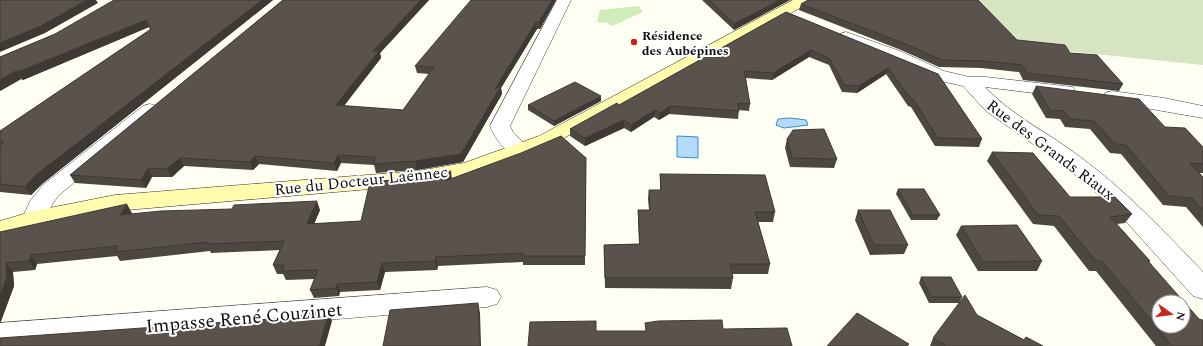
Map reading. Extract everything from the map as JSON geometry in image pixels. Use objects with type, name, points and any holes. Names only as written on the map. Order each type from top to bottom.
[{"type":"street","points":[[519,150],[500,130],[500,126],[564,0]]},
{"type":"street","name":"Rue du Docteur Laënnec","points":[[0,229],[34,219],[115,203],[417,178],[472,167],[490,162],[546,140],[797,10]]},
{"type":"street","points":[[832,31],[894,55],[938,75],[969,82],[986,82],[1088,94],[1150,102],[1203,112]]},
{"type":"street","name":"Rue des Grands Riaux","points":[[969,82],[993,107],[1075,162],[1113,195],[1140,221],[1203,289]]},
{"type":"street","points":[[34,219],[42,201],[51,190],[166,97]]},
{"type":"street","name":"Impasse René Couzinet","points":[[0,336],[487,297]]},
{"type":"green space","points":[[970,0],[1203,0],[1203,65],[1015,46]]},
{"type":"green space","points":[[639,6],[643,12],[612,26],[608,23],[597,22],[600,10]]},
{"type":"water","points":[[790,118],[806,120],[808,125],[784,128],[776,125],[778,119]]},
{"type":"water","points":[[677,136],[698,137],[698,158],[677,157]]},
{"type":"building","points":[[0,0],[87,0],[41,26],[0,43]]},
{"type":"building","points":[[114,0],[262,0],[36,175],[25,187],[0,184],[0,145],[4,142],[0,142],[0,131],[151,29],[146,20],[18,72],[16,71],[0,80],[0,57],[55,34]]},
{"type":"building","points":[[283,0],[421,0],[373,51],[379,51],[336,105],[403,110],[434,67],[415,66],[471,0],[552,0],[539,22],[536,22],[495,89],[501,86],[461,154],[415,161],[374,164],[375,157],[338,155],[334,163],[255,156],[250,162],[180,158],[167,169],[148,168],[141,180],[70,175]]},
{"type":"building","points":[[709,0],[780,0],[734,24]]},
{"type":"building","points":[[808,0],[978,0],[1017,40],[1065,45],[1070,53],[1097,55],[1123,84],[1027,73],[1022,65],[984,61],[942,60],[903,43],[801,4]]},
{"type":"building","points":[[786,12],[938,74],[982,139],[938,138],[913,99],[911,99],[888,68],[859,86],[844,85],[830,59],[811,50],[773,73],[744,71],[750,104],[738,103],[739,111],[670,106],[660,113],[655,110],[631,125],[624,120],[585,138],[570,129],[617,103],[619,105]]},
{"type":"building","points":[[575,82],[601,96],[554,121],[528,105]]},
{"type":"building","points":[[1036,86],[1139,99],[1165,127],[1185,128],[1203,147],[1203,164],[1190,163],[1203,177],[1203,210],[1192,198],[1169,196],[1126,145],[1115,144],[1094,121],[1070,119],[1064,111],[1050,110]]},
{"type":"building","points":[[824,129],[837,159],[792,158],[787,139],[793,130]]},
{"type":"building","points":[[561,136],[586,158],[585,256],[522,256],[523,253],[436,257],[435,261],[382,263],[377,282],[337,284],[336,288],[310,290],[318,270],[282,271],[284,265],[273,265],[284,241],[207,244],[208,242],[115,252],[118,246],[31,255],[29,261],[6,263],[7,277],[0,296],[0,232],[127,204],[120,215],[161,211],[232,209],[234,205],[317,201],[307,224],[361,221],[370,182],[415,178],[451,171],[445,181],[521,153]]},
{"type":"building","points":[[992,152],[1033,153],[1070,197],[1115,197],[1132,214],[1110,217],[1150,261],[1148,261],[1177,294],[1151,294],[1151,320],[1102,261],[1096,261],[1059,216],[1038,215]]},
{"type":"building","points":[[660,174],[765,175],[775,212],[755,212],[770,264],[730,264],[733,278],[605,278],[604,245],[640,244],[638,210],[650,210],[649,190],[661,190]]},
{"type":"building","points":[[898,189],[924,189],[940,215],[913,215]]},
{"type":"building","points":[[858,210],[890,210],[908,245],[874,245]]},
{"type":"building","points":[[1017,225],[1042,261],[983,262],[961,226]]},
{"type":"building","points":[[921,277],[951,277],[962,297],[931,297]]},
{"type":"building","points":[[965,295],[977,315],[1024,340],[1026,337],[1043,346],[947,346],[933,338]]},
{"type":"building","points":[[478,303],[480,346],[383,346],[390,310]]},
{"type":"building","points":[[1191,310],[1199,319],[1203,320],[1203,346],[1172,346],[1162,334],[1191,334]]},
{"type":"building","points":[[329,312],[319,346],[0,346],[0,338],[299,317],[301,314]]},
{"type":"building","points":[[857,313],[909,344],[907,346],[827,346]]},
{"type":"building","points":[[722,320],[723,329],[787,328],[792,346],[528,346],[530,322],[596,321],[596,331],[646,331],[645,323],[658,321]]},
{"type":"place","name":"Résidence des Aubépines","points":[[634,42]]}]
